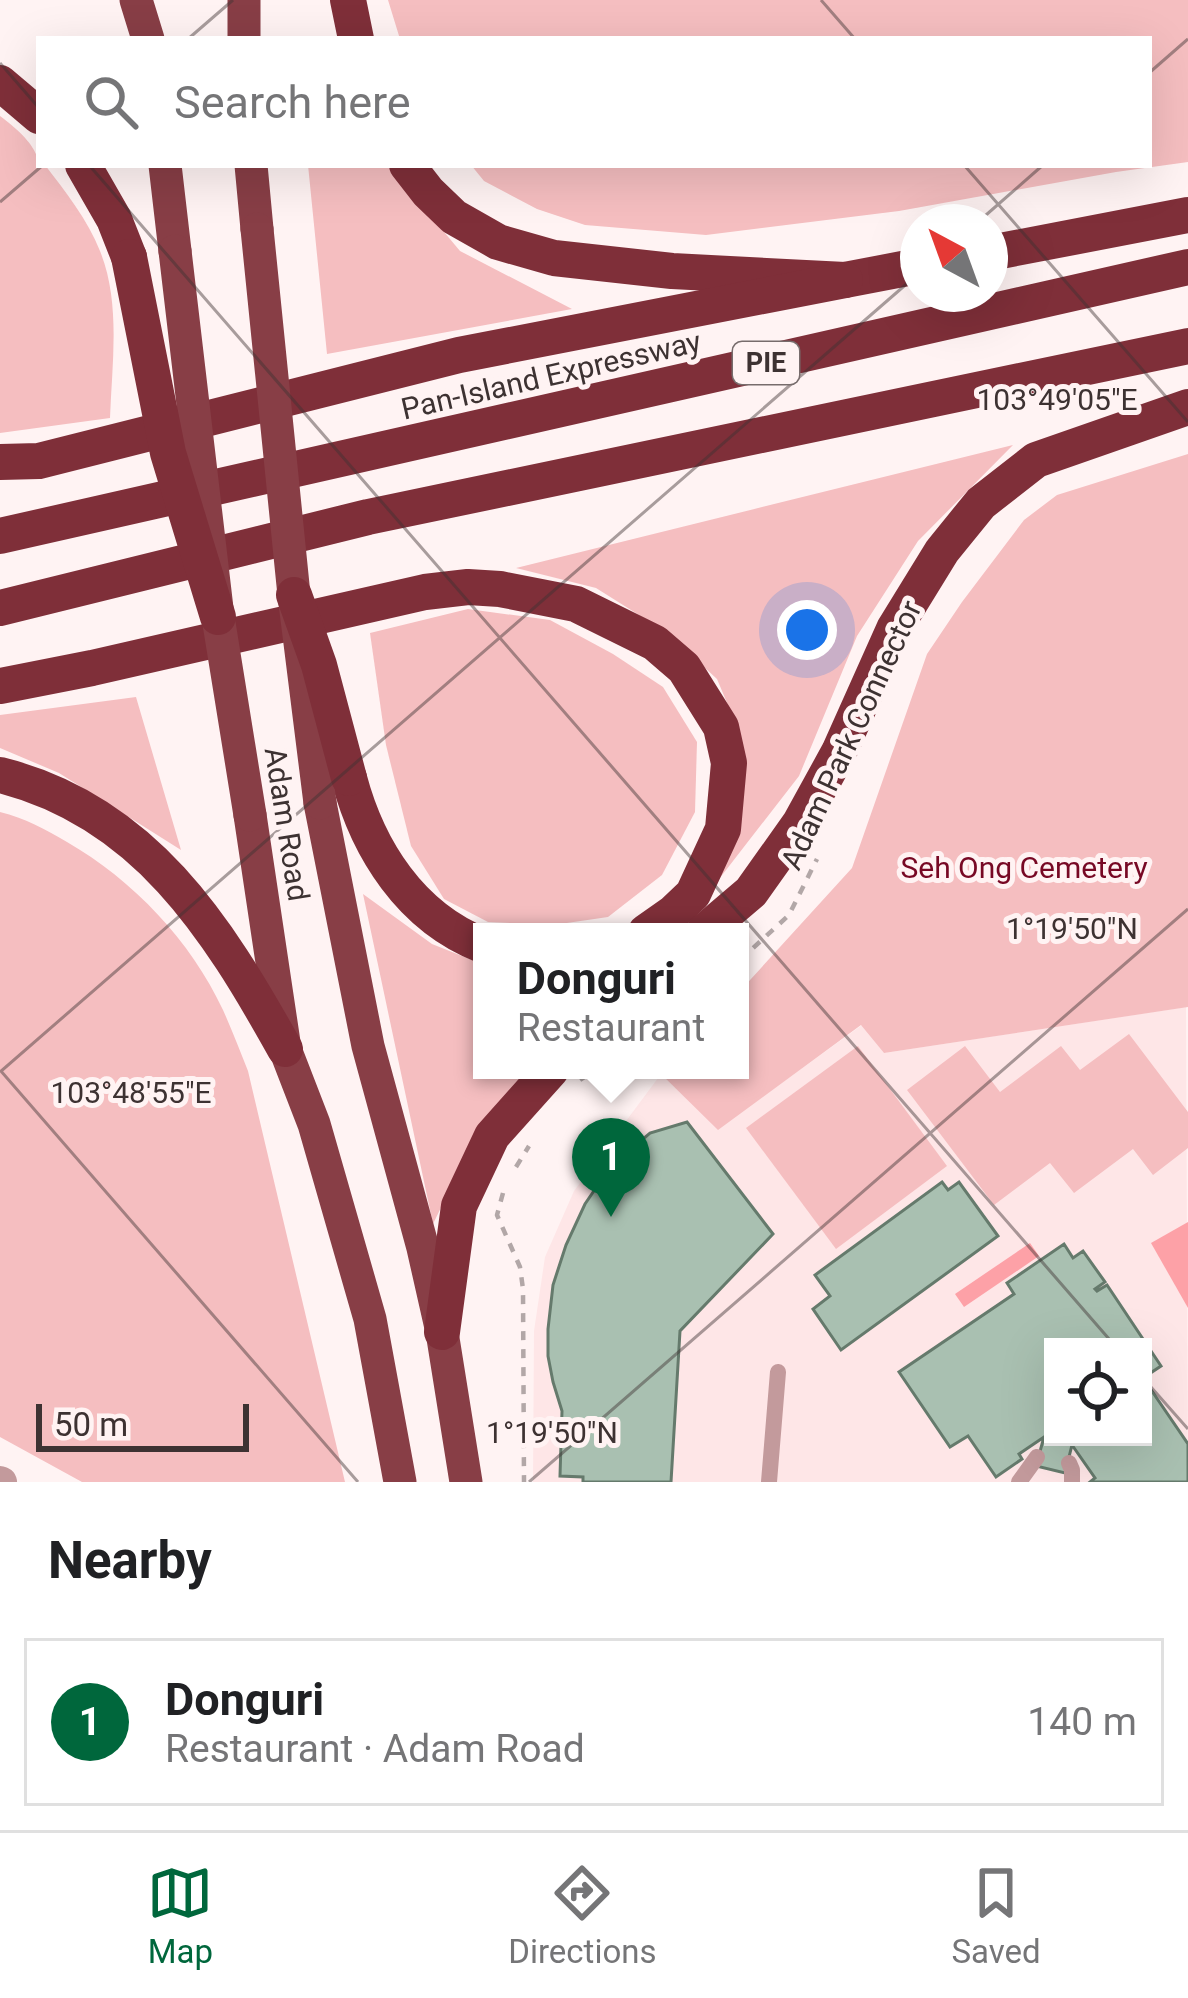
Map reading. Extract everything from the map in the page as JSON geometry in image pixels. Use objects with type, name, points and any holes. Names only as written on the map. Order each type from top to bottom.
[{"type":"highway","points":[[136,0],[150,36]]},
{"type":"highway","points":[[151,36],[155,0]]},
{"type":"highway","points":[[244,0],[244,36]]},
{"type":"highway","points":[[348,0],[355,36]]},
{"type":"highway","points":[[0,82],[36,113]]},
{"type":"highway","points":[[85,168],[129,257],[168,453],[218,617]]},
{"type":"highway","name":"Adam Road","points":[[165,168],[218,617],[285,1049],[314,1124],[370,1319],[400,1482]]},
{"type":"highway","name":"Adam Road","points":[[251,168],[320,803],[368,1046],[442,1332],[466,1482]]},
{"type":"highway","points":[[409,168],[454,217],[498,242],[554,258],[672,271],[845,280]]},
{"type":"highway","points":[[1008,250],[1188,215]]},
{"type":"highway","name":"Pan-Island Expressway","points":[[0,536],[1188,268]]},
{"type":"highway","points":[[0,461],[38,461],[459,355],[900,269]]},
{"type":"highway","name":"PIE","points":[[0,608],[368,518],[1188,346]]},
{"type":"highway","points":[[715,923],[751,892],[800,823],[839,752],[894,629],[942,550],[981,503],[1036,460],[1188,407]]},
{"type":"highway","points":[[0,686],[424,592],[500,589],[576,604],[655,643],[684,668],[721,727],[729,763],[723,829],[693,894],[659,923]]},
{"type":"highway","points":[[294,596],[319,665],[356,801],[378,850],[406,893],[443,927],[473,940]]},
{"type":"highway","points":[[0,775],[37,784],[79,805],[155,862],[240,970],[285,1049]]},
{"type":"highway","points":[[442,1332],[459,1206],[492,1136],[561,1079]]},
{"type":"lane","points":[[769,1482],[778,1372]]},
{"type":"lane","points":[[1019,1482],[1037,1457]]},
{"type":"lane","points":[[1069,1462],[1072,1482]]},
{"type":"path","name":"Adam Park Connector","points":[[749,952],[788,915],[818,857]]},
{"type":"path","points":[[524,1482],[523,1289],[520,1267],[497,1215],[507,1180],[537,1135]]},
{"type":"shaded area","points":[[1186,1007],[1188,1482],[533,1482],[534,1331],[545,1257],[574,1191],[657,1079],[666,1079],[718,1129],[862,1025],[884,1053]]},
{"type":"shaded area","points":[[1188,1222],[1188,1308],[1151,1243]]},
{"type":"shaded area","points":[[1030,1243],[1039,1256],[964,1307],[955,1294]]},
{"type":"green space","points":[[388,0],[1188,0],[1188,162],[1152,167],[1152,36],[399,36]]},
{"type":"green space","points":[[0,116],[30,144],[36,168],[47,168],[76,206],[100,251],[111,291],[113,355],[110,418],[0,433]]},
{"type":"green space","points":[[308,168],[391,168],[460,251],[572,309],[327,354]]},
{"type":"green space","points":[[473,168],[1145,168],[938,204],[900,204],[899,211],[706,235],[585,225],[537,209],[484,181]]},
{"type":"green space","points":[[1013,445],[918,541],[857,636],[799,776],[716,883],[738,729],[717,679],[666,632],[596,588],[516,568]]},
{"type":"green space","name":"Seh Ong Cemetery","points":[[1188,454],[1188,1007],[884,1053],[861,1025],[718,1130],[666,1079],[749,1079],[749,981],[852,868],[927,654],[1024,520],[1057,495]]},
{"type":"green space","points":[[468,609],[550,620],[663,687],[697,742],[695,812],[662,875],[608,917],[567,923],[488,922],[444,899],[411,846],[386,745],[370,633]]},
{"type":"green space","points":[[136,697],[181,850],[59,773],[0,748],[0,715]]},
{"type":"green space","points":[[0,812],[67,842],[137,894],[177,937],[223,1010],[248,1071],[345,1482],[82,1482],[0,1437]]},
{"type":"green space","points":[[363,894],[432,944],[473,960],[473,1079],[522,1079],[481,1125],[433,1224]]},
{"type":"green space","points":[[1129,1034],[1188,1112],[1188,1148],[1153,1175],[1133,1149],[1074,1193],[1050,1163],[994,1205],[907,1090],[965,1046],[1000,1092],[1061,1046],[1080,1070]]},
{"type":"green space","points":[[858,1046],[947,1166],[836,1249],[746,1128]]},
{"type":"building","points":[[687,1122],[773,1234],[680,1331],[671,1482],[583,1482],[583,1477],[560,1476],[562,1411],[548,1356],[548,1329],[553,1285],[566,1245],[585,1204],[611,1166],[650,1133]]},
{"type":"building","points":[[942,1182],[948,1190],[959,1182],[998,1236],[841,1350],[813,1309],[830,1296],[815,1275]]},
{"type":"building","points":[[1064,1244],[1073,1258],[1083,1251],[1105,1282],[1095,1289],[1107,1285],[1142,1338],[1044,1338],[1044,1437],[996,1477],[968,1436],[950,1447],[899,1372],[1014,1294],[1007,1283]]},
{"type":"building","points":[[1152,1391],[1188,1444],[1188,1482],[1090,1482],[1095,1478],[1073,1446],[1152,1446]]},
{"type":"building","points":[[1044,1437],[1044,1446],[1072,1446],[1065,1473],[1036,1466]]},
{"type":"place","name":"Donguri","points":[[611,1217]]}]
